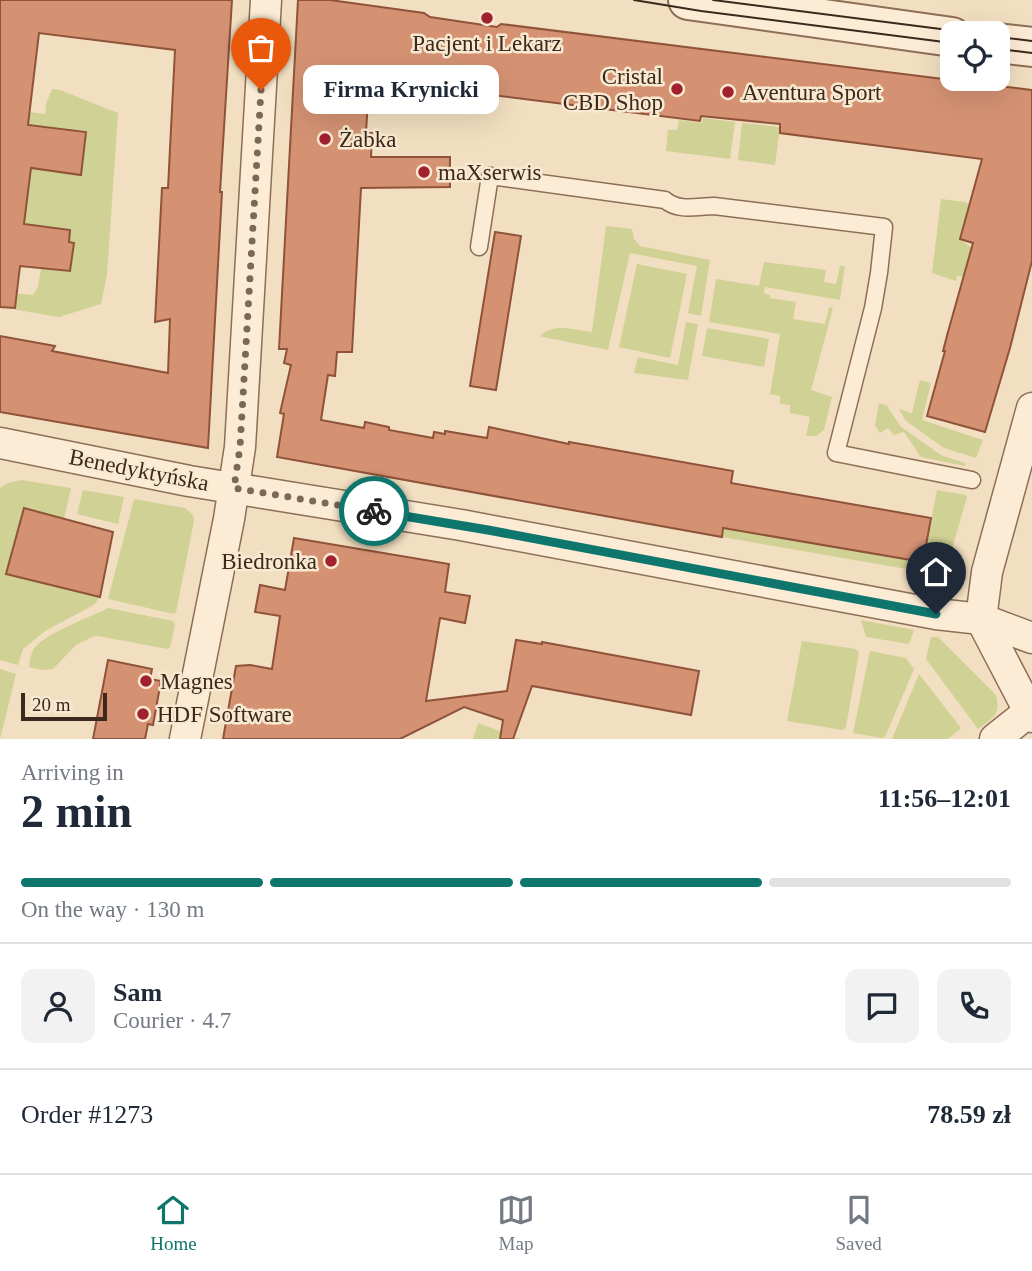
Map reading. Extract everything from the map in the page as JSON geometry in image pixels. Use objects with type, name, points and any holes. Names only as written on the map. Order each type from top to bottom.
[{"type":"street","points":[[185,739],[240,447],[266,0]]},
{"type":"street","points":[[710,1],[940,35]]},
{"type":"street","points":[[1010,44],[1032,47]]},
{"type":"street","points":[[995,739],[1031,714],[981,619],[987,572],[1032,408]]},
{"type":"street","name":"Benedyktyńska","points":[[0,443],[189,481],[461,525],[936,614],[981,619],[1032,638]]},
{"type":"lane","points":[[479,247],[491,176],[665,200],[670,204],[698,209],[709,205],[884,227],[873,308],[835,453],[972,480]]},
{"type":"green space","points":[[52,89],[118,113],[107,275],[101,304],[59,317],[0,307],[0,292],[33,295],[38,287],[41,268],[70,271],[74,244],[69,242],[70,231],[24,224],[31,168],[81,174],[86,133],[28,125],[29,112],[45,114]]},
{"type":"green space","points":[[703,118],[735,122],[730,159],[666,151],[668,130],[677,130],[679,120],[702,123]]},
{"type":"green space","points":[[742,123],[780,127],[775,165],[738,160]]},
{"type":"green space","points":[[941,199],[970,205],[960,239],[972,248],[964,277],[957,276],[956,281],[932,273]]},
{"type":"green space","points":[[606,226],[632,229],[634,239],[640,246],[710,260],[701,316],[688,313],[697,266],[630,253],[608,350],[540,336],[558,328],[592,332]]},
{"type":"green space","points":[[764,262],[826,270],[824,282],[836,284],[840,266],[845,266],[840,300],[765,287],[764,293],[770,295],[770,298],[796,302],[793,319],[825,324],[829,307],[833,308],[811,390],[832,397],[824,430],[816,436],[806,436],[810,417],[790,413],[790,405],[780,404],[780,396],[770,394],[780,334],[709,322],[716,279],[759,286]]},
{"type":"green space","points":[[637,264],[687,274],[670,358],[619,347]]},
{"type":"green space","points":[[686,322],[698,324],[688,380],[634,373],[638,357],[678,365]]},
{"type":"green space","points":[[707,328],[769,339],[764,367],[702,356]]},
{"type":"green space","points":[[920,380],[931,383],[922,420],[983,440],[976,458],[944,448],[906,421],[899,409],[912,413]]},
{"type":"green space","points":[[879,403],[887,406],[901,427],[941,455],[965,463],[965,466],[921,457],[904,432],[894,435],[888,428],[880,433],[875,425]]},
{"type":"green space","points":[[21,480],[71,488],[64,519],[24,509],[6,574],[100,597],[94,605],[45,631],[23,649],[18,665],[0,660],[0,488]]},
{"type":"green space","points":[[83,490],[124,497],[118,524],[77,514]]},
{"type":"green space","points":[[937,490],[967,497],[945,573],[941,575],[722,537],[723,528],[923,562]]},
{"type":"green space","points":[[134,499],[185,508],[193,515],[194,521],[174,614],[108,599]]},
{"type":"green space","points":[[108,608],[173,621],[175,625],[170,647],[168,649],[98,636],[76,645],[53,669],[29,667],[33,650],[42,641]]},
{"type":"green space","points":[[861,620],[914,630],[909,644],[866,637]]},
{"type":"green space","points":[[931,637],[938,637],[996,695],[996,712],[978,729],[926,659]]},
{"type":"green space","points":[[802,641],[856,649],[859,653],[846,727],[843,730],[787,721]]},
{"type":"green space","points":[[870,651],[906,658],[914,669],[885,737],[882,738],[853,733]]},
{"type":"green space","points":[[0,669],[16,674],[0,739]]},
{"type":"green space","points":[[919,674],[961,728],[948,739],[892,739]]},
{"type":"green space","points":[[478,723],[521,739],[473,739]]},
{"type":"building","points":[[0,0],[232,0],[208,448],[0,412],[0,336],[55,346],[52,351],[168,373],[170,319],[155,322],[162,188],[168,188],[175,50],[39,33],[28,125],[86,132],[81,175],[31,168],[24,224],[70,230],[69,242],[74,243],[70,271],[20,266],[15,308],[0,307]]},
{"type":"building","points":[[298,0],[330,0],[424,13],[430,17],[497,27],[501,24],[940,79],[940,91],[1010,91],[1010,87],[1032,90],[1032,261],[985,432],[927,416],[973,243],[960,239],[982,159],[780,133],[780,124],[701,116],[700,121],[452,90],[454,82],[437,79],[432,72],[338,67],[368,99],[366,133],[372,133],[371,157],[450,157],[450,187],[361,188],[352,352],[337,352],[335,376],[328,375],[321,420],[364,428],[365,422],[389,427],[389,430],[433,438],[434,432],[445,434],[445,431],[487,438],[489,427],[569,444],[733,471],[731,483],[931,518],[923,562],[723,528],[722,537],[277,457],[284,414],[280,413],[291,365],[284,363],[287,349],[279,349]]},
{"type":"building","points":[[495,232],[521,236],[496,390],[470,386]]},
{"type":"building","points":[[24,508],[113,532],[100,597],[6,574]]},
{"type":"building","points":[[294,538],[449,564],[445,592],[470,596],[465,623],[440,618],[426,701],[507,691],[516,640],[542,642],[699,671],[691,715],[532,686],[513,739],[500,739],[503,720],[464,707],[400,739],[223,739],[236,666],[250,665],[272,669],[280,616],[255,612],[260,585],[285,590]]},
{"type":"building","points":[[108,660],[152,669],[150,679],[161,681],[153,725],[148,724],[145,739],[93,739]]},
{"type":"tram line","points":[[634,0],[940,41]]},
{"type":"tram line","points":[[713,0],[940,29]]},
{"type":"tram line","points":[[1010,38],[1032,41]]},
{"type":"tram line","points":[[1010,50],[1032,53]]},
{"type":"way so far","points":[[261,90],[240,447],[234,488],[374,511]]},
{"type":"place","name":"Pacjent i Lekarz","points":[[487,18]]},
{"type":"place","name":"Cristal CBD Shop","points":[[677,89]]},
{"type":"place","name":"Firma Krynicki","points":[[261,90]]},
{"type":"place","name":"Aventura Sport","points":[[728,92]]},
{"type":"place","name":"Żabka","points":[[325,139]]},
{"type":"place","name":"maXserwis","points":[[424,172]]},
{"type":"place","name":"Biedronka","points":[[331,561]]},
{"type":"place","name":"Magnes","points":[[146,681]]},
{"type":"place","name":"HDF Software","points":[[143,714]]},
{"type":"route","points":[[374,511],[936,614]]}]
